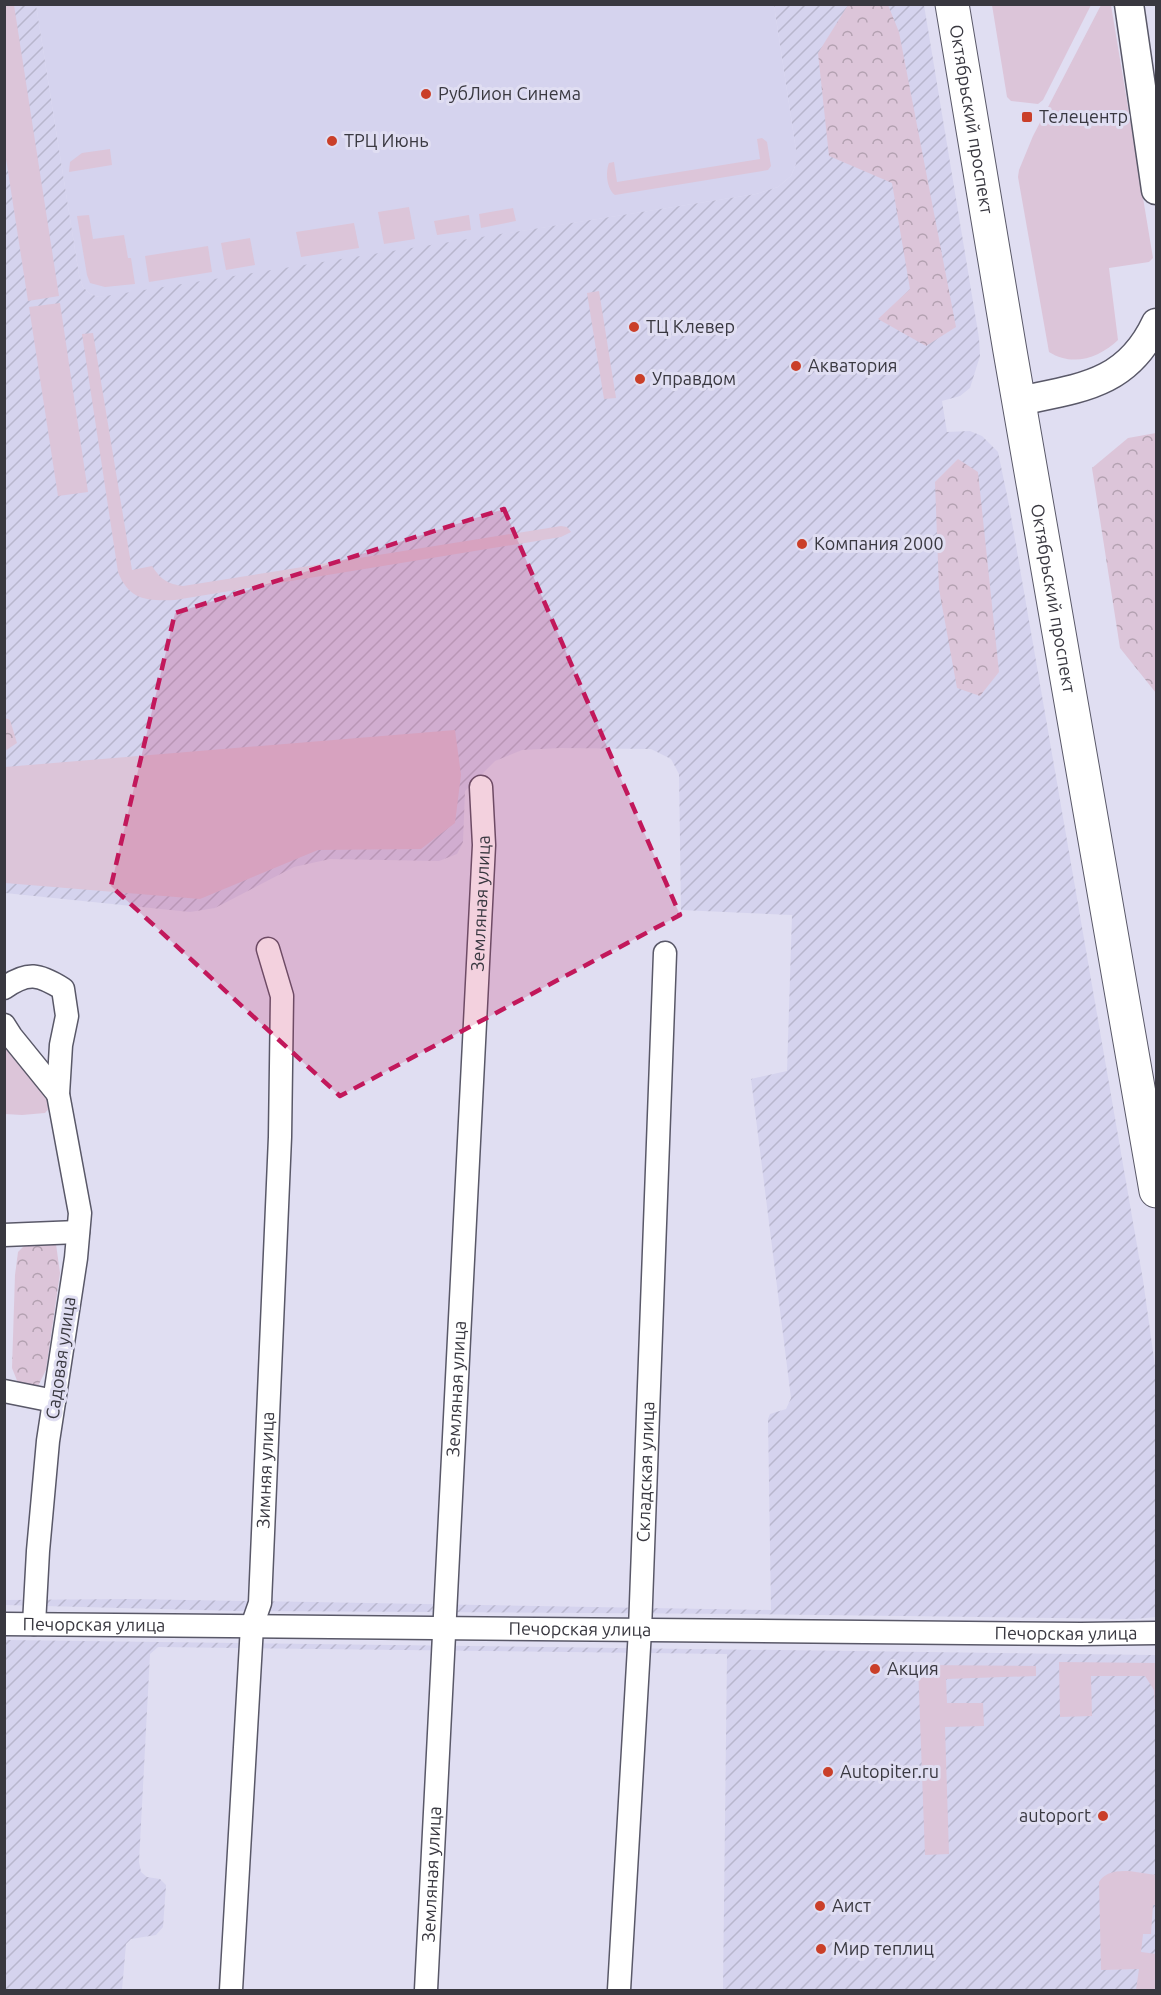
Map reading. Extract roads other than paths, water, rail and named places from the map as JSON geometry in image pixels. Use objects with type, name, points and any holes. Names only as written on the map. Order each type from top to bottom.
[{"type":"main road","name":"Октябрьский проспект","points":[[952,4],[1156,1191]]},
{"type":"street","points":[[1129,4],[1156,190]]},
{"type":"street","points":[[1019,401],[1072,390],[1102,380],[1126,366],[1147,342],[1156,323]]},
{"type":"street","name":"Земляная улица","points":[[426,1990],[484,845],[481,787]]},
{"type":"street","name":"Зимняя улица","points":[[231,1990],[252,1626],[260,1603],[280,1137],[282,996],[268,949]]},
{"type":"street","name":"Складская улица","points":[[619,1990],[640,1630],[665,953]]},
{"type":"street","name":"Садовая улица","points":[[4,988],[28,976],[43,976],[63,988],[67,1016],[61,1045],[58,1094],[80,1213],[54,1401],[38,1551],[34,1624]]},
{"type":"street","name":"Садовая улица","points":[[4,1024],[58,1094]]},
{"type":"street","points":[[4,1235],[78,1232]]},
{"type":"street","points":[[4,1391],[54,1401]]},
{"type":"street","name":"Печорская улица","points":[[4,1624],[1156,1633]]},
{"type":"place","name":"РубЛион Синема","points":[[426,94]]},
{"type":"place","name":"Телецентр","points":[[1027,117]]},
{"type":"place","name":"ТРЦ Июнь","points":[[332,141]]},
{"type":"place","name":"ТЦ Клевер","points":[[634,327]]},
{"type":"place","name":"Акватория","points":[[796,366]]},
{"type":"place","name":"Управдом","points":[[640,379]]},
{"type":"place","name":"Компания 2000","points":[[802,544]]},
{"type":"place","name":"Акция","points":[[875,1669]]},
{"type":"place","name":"Autopiter.ru","points":[[828,1772]]},
{"type":"place","name":"autoport","points":[[1103,1816]]},
{"type":"place","name":"Аист","points":[[820,1906]]},
{"type":"place","name":"Мир теплиц","points":[[821,1949]]}]
